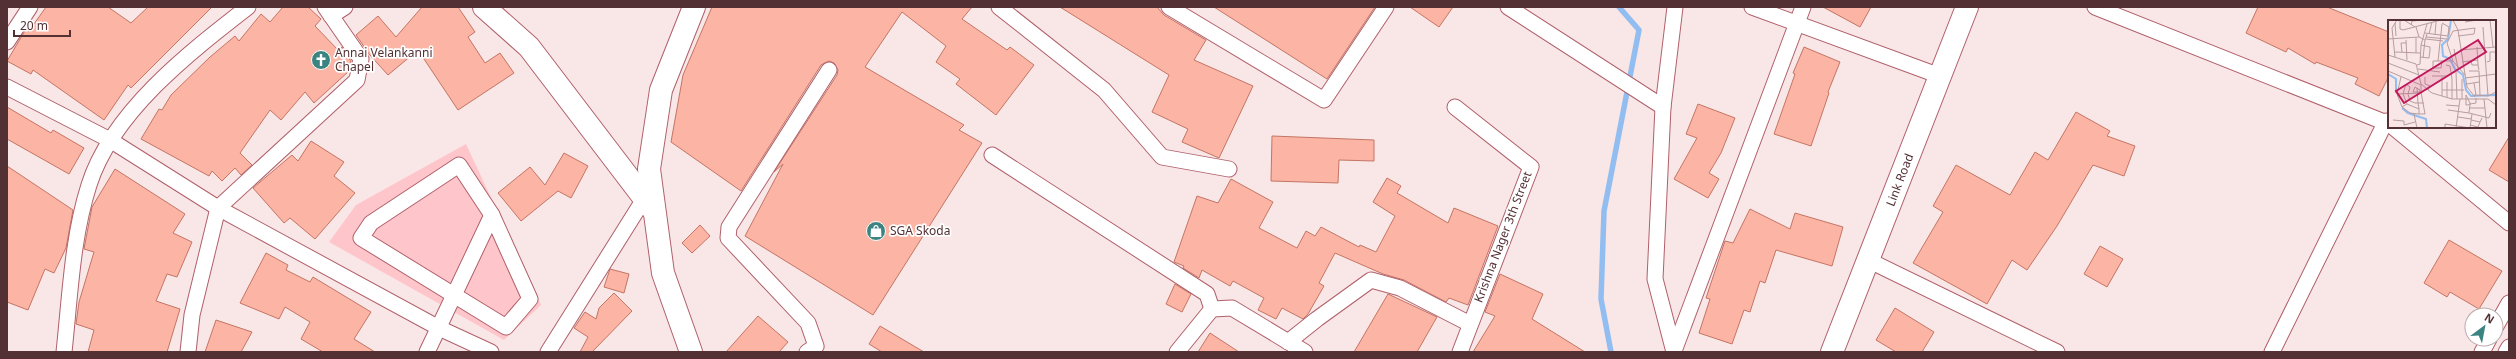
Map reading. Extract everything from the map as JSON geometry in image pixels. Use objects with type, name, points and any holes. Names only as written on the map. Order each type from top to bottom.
[{"type":"street","points":[[7,42],[30,7]]},
{"type":"street","points":[[64,352],[74,252],[89,184],[110,140],[160,81],[202,43],[248,7]]},
{"type":"street","points":[[188,352],[192,315],[218,208],[357,80],[361,59],[328,12],[345,7]]},
{"type":"street","points":[[484,7],[529,47],[649,206]]},
{"type":"street","points":[[691,352],[663,273],[649,206],[649,169],[661,90],[694,7]]},
{"type":"street","points":[[999,7],[1104,90],[1162,157],[1229,169]]},
{"type":"street","points":[[1169,7],[1324,100],[1386,7]]},
{"type":"street","points":[[1508,7],[1663,107]]},
{"type":"street","points":[[1674,352],[1655,279],[1663,107],[1675,7]]},
{"type":"street","points":[[1752,7],[1940,76]]},
{"type":"street","points":[[1674,352],[1803,7]]},
{"type":"street","name":"Link Road","points":[[1832,352],[1967,7]]},
{"type":"street","points":[[2095,7],[2388,124]]},
{"type":"street","points":[[807,352],[816,346],[808,323],[728,238],[729,227],[828,70]]},
{"type":"street","points":[[7,87],[110,140],[218,208],[439,328],[491,352]]},
{"type":"street","name":"Krishna Nager 3th Street","points":[[1455,107],[1531,167],[1460,352]]},
{"type":"street","points":[[2272,352],[2388,126]]},
{"type":"street","points":[[2394,128],[2509,223]]},
{"type":"street","points":[[992,155],[1207,294],[1212,309]]},
{"type":"street","points":[[459,165],[492,215],[530,299],[506,327],[454,294],[361,238],[371,223],[459,165]]},
{"type":"street","points":[[548,352],[649,206]]},
{"type":"street","points":[[427,352],[492,215]]},
{"type":"street","points":[[1868,260],[2057,352]]},
{"type":"street","points":[[1288,342],[1371,280],[1400,288],[1470,324]]},
{"type":"street","points":[[2504,312],[2509,303]]},
{"type":"street","points":[[1179,349],[1212,309],[1232,308],[1305,352]]},
{"type":"street","points":[[2506,352],[2509,347]]},
{"type":"shaded area","points":[[466,144],[541,305],[504,340],[329,242],[356,205]]},
{"type":"building","points":[[46,7],[108,7],[131,23],[148,7],[212,7],[131,88],[128,85],[104,120],[33,70],[31,74],[7,61],[26,29],[29,31]]},
{"type":"building","points":[[283,7],[308,7],[321,19],[315,26],[338,50],[342,47],[351,61],[349,71],[314,103],[305,92],[281,120],[270,110],[240,153],[252,165],[241,175],[235,168],[222,181],[212,171],[209,176],[141,139],[159,109],[162,110],[171,95],[210,57],[235,36],[239,41],[261,14],[270,22]]},
{"type":"building","points":[[422,7],[458,7],[475,32],[468,37],[485,63],[500,53],[514,73],[458,110],[418,50],[388,75],[369,54],[356,35],[378,16],[396,37]]},
{"type":"building","points":[[712,7],[972,7],[962,19],[1007,50],[1010,47],[1034,65],[996,115],[956,84],[960,79],[936,62],[946,46],[902,12],[865,67],[964,125],[959,130],[982,143],[873,315],[745,236],[783,164],[774,172],[837,75],[838,70],[834,63],[829,61],[821,65],[741,191],[671,142],[683,75]]},
{"type":"building","points":[[1060,7],[1157,7],[1164,15],[1206,40],[1194,60],[1253,86],[1219,158],[1182,142],[1188,129],[1152,112],[1169,75]]},
{"type":"building","points":[[1214,7],[1375,7],[1327,79]]},
{"type":"building","points":[[1410,7],[1453,7],[1439,27]]},
{"type":"building","points":[[1823,7],[1871,7],[1860,27]]},
{"type":"building","points":[[2258,7],[2327,7],[2388,32],[2388,78],[2379,96],[2355,84],[2358,78],[2316,62],[2315,64],[2288,48],[2286,52],[2246,33]]},
{"type":"building","points":[[1804,47],[1840,62],[1828,92],[1829,93],[1811,146],[1774,134],[1795,74],[1793,73]]},
{"type":"building","points":[[1698,104],[1735,118],[1721,153],[1709,173],[1719,179],[1708,198],[1674,179],[1697,138],[1686,134]]},
{"type":"building","points":[[7,107],[51,133],[53,130],[84,148],[69,174],[7,139]]},
{"type":"building","points":[[2076,112],[2110,131],[2107,136],[2135,146],[2124,176],[2093,165],[2057,226],[2027,270],[2012,260],[1987,304],[1913,263],[1943,212],[1933,206],[1956,165],[2010,195],[2035,152],[2048,160]]},
{"type":"building","points":[[1272,136],[1374,140],[1374,161],[1339,160],[1338,183],[1271,181]]},
{"type":"building","points":[[2509,137],[2509,182],[2489,170]]},
{"type":"building","points":[[311,141],[344,162],[334,176],[355,193],[315,239],[290,218],[284,223],[253,188],[292,155],[298,161]]},
{"type":"building","points":[[564,153],[588,166],[571,198],[558,191],[521,221],[498,193],[530,167],[545,185]]},
{"type":"building","points":[[7,166],[73,210],[66,248],[54,273],[45,269],[28,310],[7,302]]},
{"type":"building","points":[[115,169],[185,214],[173,233],[192,242],[177,277],[167,274],[156,301],[180,309],[167,352],[88,352],[94,330],[76,324],[79,302],[94,252],[84,249],[92,207]]},
{"type":"building","points":[[1387,178],[1401,186],[1397,193],[1448,223],[1454,208],[1498,226],[1468,305],[1449,298],[1446,302],[1404,280],[1383,274],[1335,253],[1319,283],[1324,286],[1308,314],[1303,319],[1282,308],[1276,319],[1258,310],[1264,298],[1233,281],[1230,286],[1202,270],[1199,278],[1183,268],[1184,266],[1174,262],[1197,196],[1218,203],[1231,179],[1273,202],[1259,228],[1297,248],[1306,231],[1315,236],[1321,227],[1359,247],[1360,245],[1376,252],[1395,216],[1373,202]]},
{"type":"building","points":[[1750,209],[1790,229],[1795,213],[1843,227],[1832,266],[1776,250],[1765,283],[1760,281],[1750,312],[1744,310],[1732,344],[1699,333],[1710,299],[1706,298],[1725,241],[1733,243]]},
{"type":"building","points":[[700,225],[710,236],[692,253],[682,243]]},
{"type":"building","points":[[2449,240],[2502,271],[2480,307],[2476,307],[2450,292],[2447,297],[2424,283]]},
{"type":"building","points":[[2100,246],[2123,259],[2107,287],[2084,274]]},
{"type":"building","points":[[266,253],[288,265],[286,270],[310,282],[313,277],[371,312],[354,339],[375,352],[323,352],[301,339],[310,322],[285,307],[279,319],[240,303]]},
{"type":"building","points":[[610,269],[629,274],[624,293],[604,287]]},
{"type":"building","points":[[1500,274],[1543,294],[1532,319],[1585,352],[1473,352],[1495,316],[1485,312]]},
{"type":"building","points":[[1175,284],[1191,294],[1182,312],[1166,304]]},
{"type":"building","points":[[614,293],[632,311],[592,352],[580,352],[588,337],[574,328],[585,312],[596,319],[599,308]]},
{"type":"building","points":[[1388,294],[1437,317],[1417,352],[1354,352]]},
{"type":"building","points":[[1895,308],[1934,332],[1922,352],[1896,352],[1876,340]]},
{"type":"building","points":[[758,316],[788,342],[779,352],[726,352]]},
{"type":"building","points":[[216,320],[252,332],[241,352],[205,352]]},
{"type":"building","points":[[880,326],[924,352],[882,352],[869,344]]},
{"type":"building","points":[[1210,333],[1239,352],[1198,352]]},
{"type":"waterway","points":[[1611,352],[1601,299],[1604,211],[1639,30],[1619,7]]},
{"type":"place","name":"Annai Velankanni Chapel","points":[[321,60]]},
{"type":"place","name":"SGA Skoda","points":[[876,231]]}]
